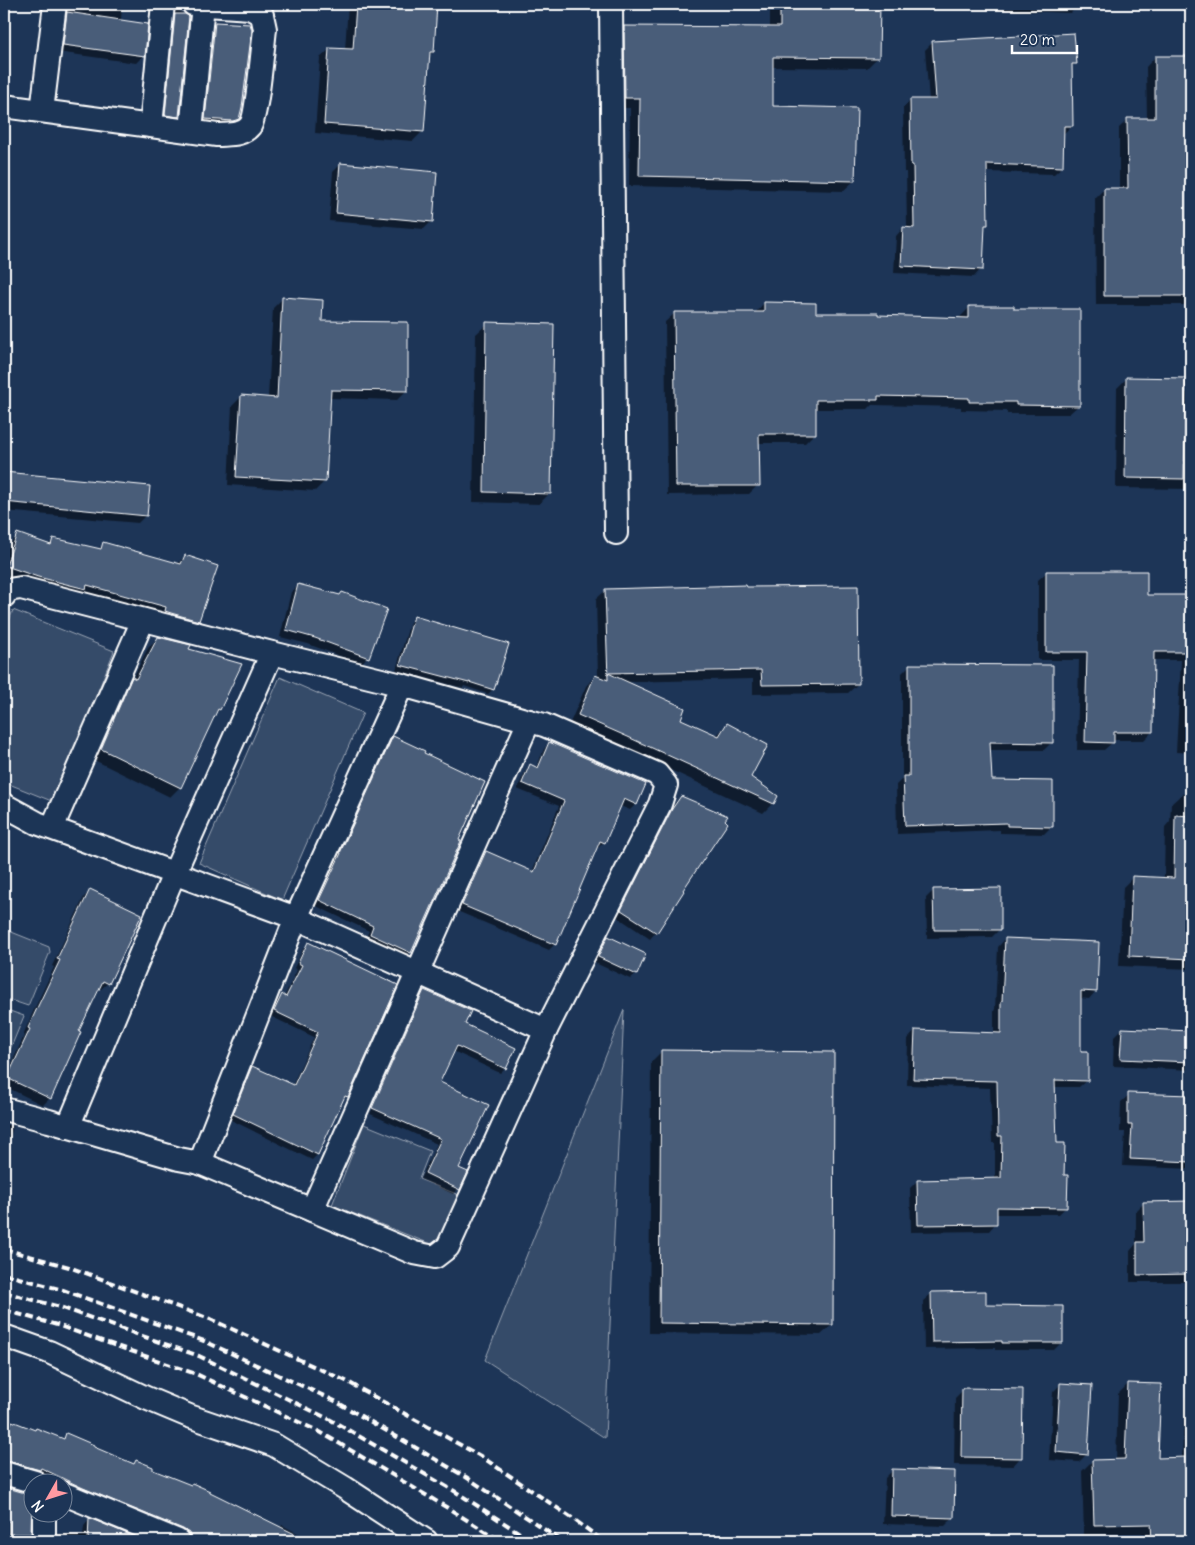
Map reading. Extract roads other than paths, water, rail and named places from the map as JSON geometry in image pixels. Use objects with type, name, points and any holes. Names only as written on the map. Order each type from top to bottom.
[{"type":"street","points":[[42,111],[55,4]]},
{"type":"street","points":[[151,126],[163,4]]},
{"type":"street","points":[[4,106],[217,135],[240,133],[251,125],[255,111],[265,29],[262,15],[250,8],[198,4],[191,131]]},
{"type":"street","points":[[611,4],[616,533]]},
{"type":"street","points":[[4,596],[8,590],[21,588],[402,685],[544,725],[657,774],[666,785],[660,804],[546,1030],[448,1247],[435,1257],[414,1253],[200,1163],[179,1159],[49,1120],[4,1109]]},
{"type":"street","points":[[52,828],[143,620]]},
{"type":"street","points":[[68,1127],[174,874],[272,653]]},
{"type":"street","points":[[200,1163],[296,918],[402,685]]},
{"type":"street","points":[[312,1210],[529,721]]},
{"type":"street","points":[[4,805],[38,823],[296,918],[546,1030]]},
{"type":"street","points":[[4,1336],[49,1352],[188,1416],[274,1445],[426,1541]]},
{"type":"street","points":[[4,1474],[22,1479]]},
{"type":"street","points":[[72,1497],[178,1541]]},
{"type":"street","points":[[44,1522],[44,1541]]},
{"type":"railway","points":[[4,1249],[69,1267],[210,1319],[346,1381],[482,1457],[603,1541]]},
{"type":"railway","points":[[4,1274],[63,1290],[204,1341],[335,1401],[466,1477],[562,1541]]},
{"type":"railway","points":[[4,1292],[60,1307],[199,1356],[329,1419],[456,1492],[532,1541]]},
{"type":"railway","points":[[4,1310],[57,1325],[196,1374],[320,1432],[501,1541]]}]
